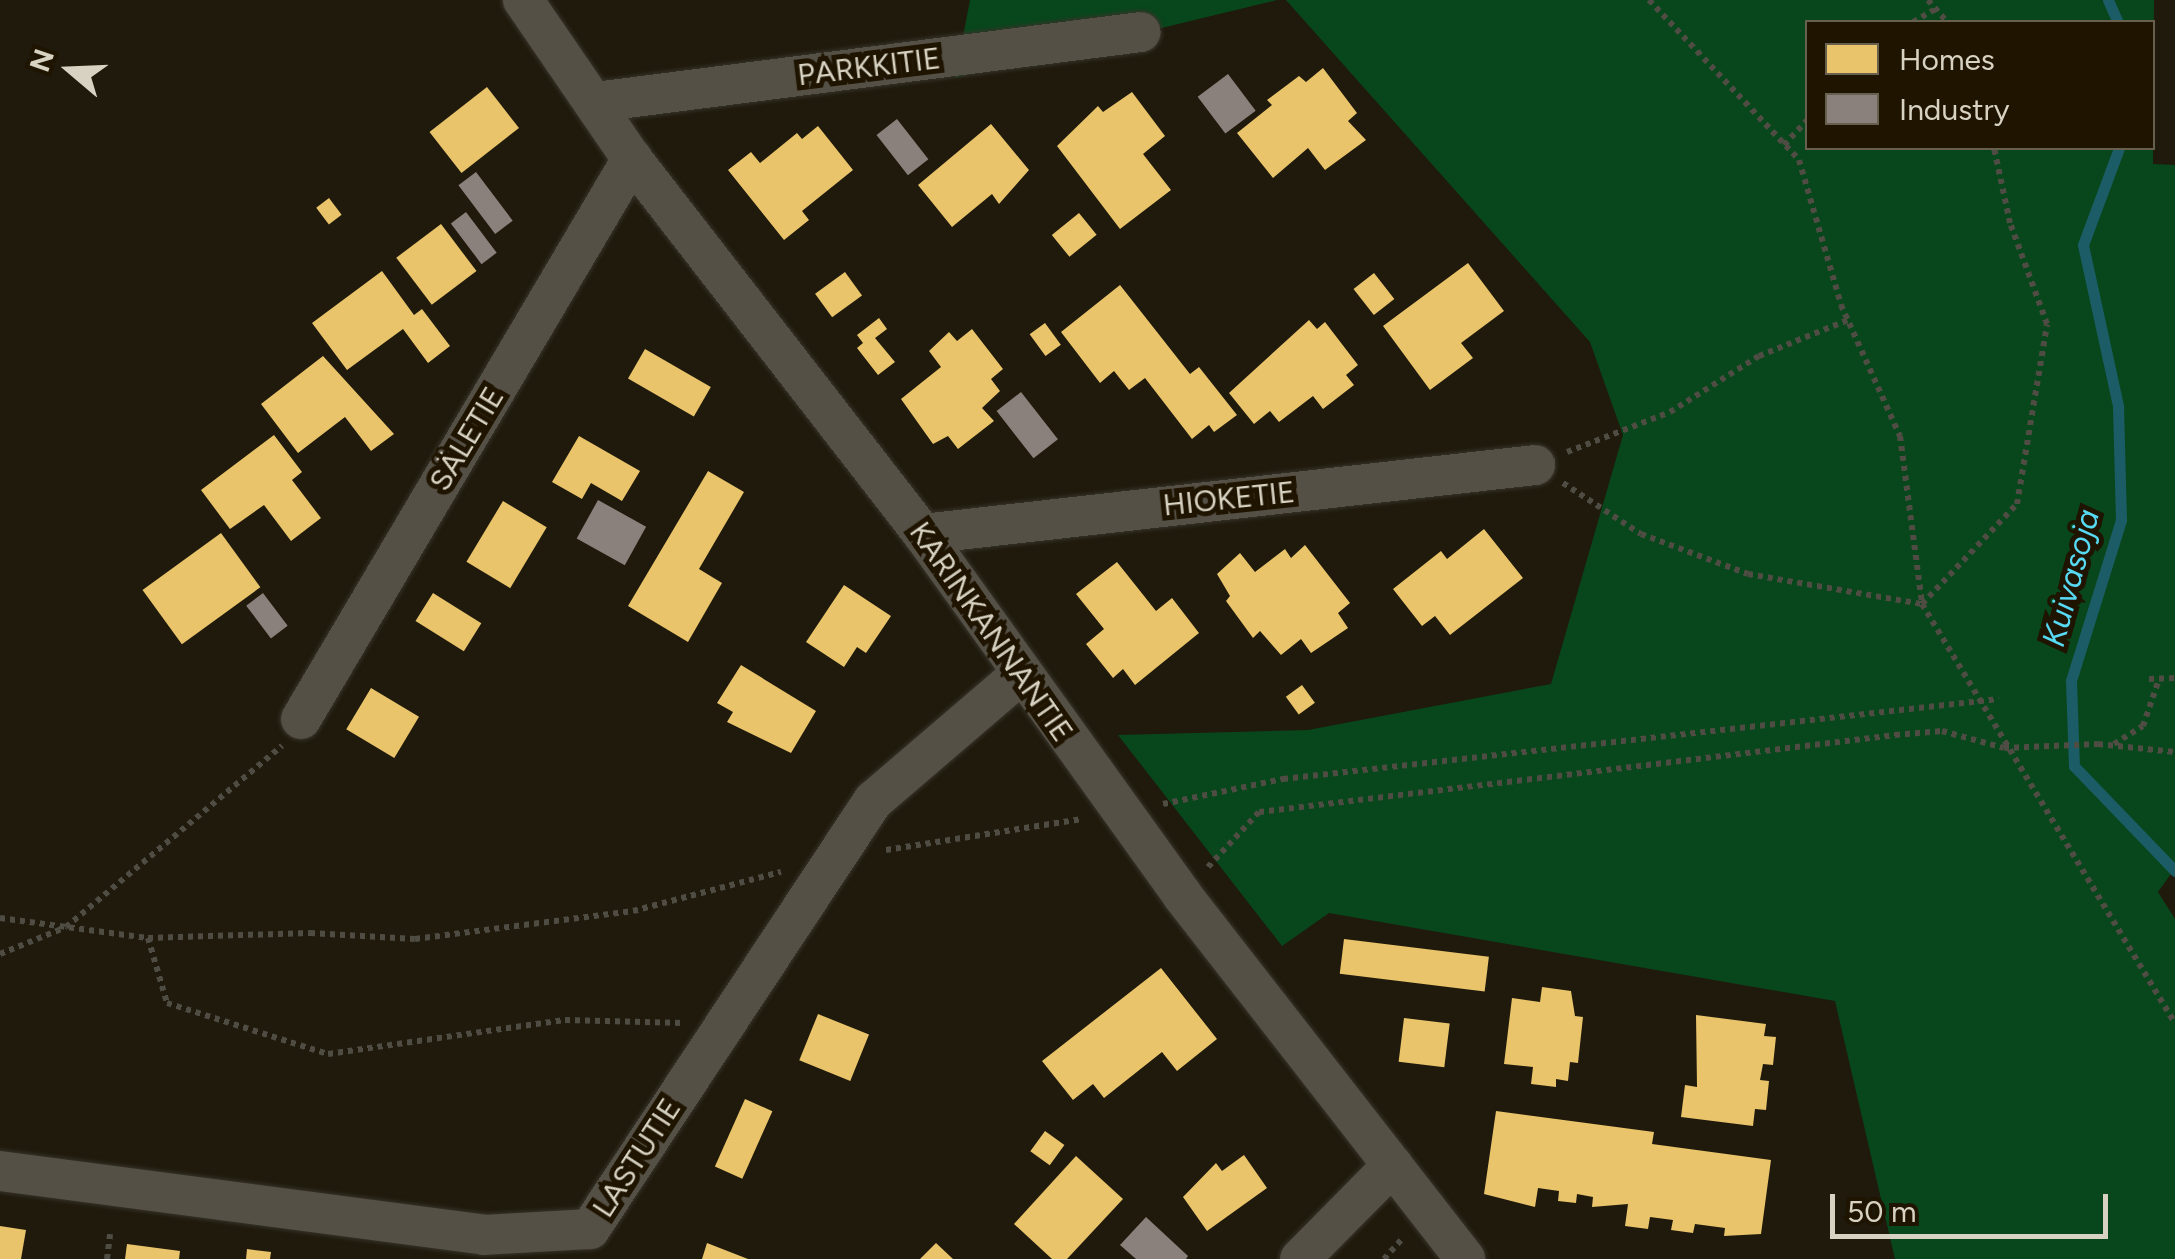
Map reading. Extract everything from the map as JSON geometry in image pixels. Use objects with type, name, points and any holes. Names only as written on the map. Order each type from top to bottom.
[{"type":"street","name":"KARINKANNANTIE","points":[[524,0],[632,159],[923,534],[1019,676],[1182,896],[1465,1259]]},
{"type":"street","name":"PARKKITIE","points":[[596,102],[1141,32]]},
{"type":"street","name":"SÄLETIE","points":[[302,719],[632,159]]},
{"type":"street","name":"HIOKETIE","points":[[923,534],[1535,465]]},
{"type":"street","name":"LASTUTIE","points":[[0,1171],[484,1234],[590,1229],[873,800],[1019,676]]},
{"type":"street","points":[[1300,1259],[1393,1166]]},
{"type":"path","points":[[1649,0],[1798,160],[1848,320],[1900,436],[1922,604],[2004,748],[2175,1023]]},
{"type":"path","points":[[1928,0],[1945,20]]},
{"type":"path","points":[[1916,20],[1934,10]]},
{"type":"path","points":[[1784,144],[1805,122]]},
{"type":"path","points":[[1922,604],[2017,504],[2047,324],[2010,223],[1994,150]]},
{"type":"path","points":[[1535,465],[1670,412],[1759,356],[1848,320]]},
{"type":"path","points":[[1535,465],[1641,534],[1748,574],[1922,604]]},
{"type":"path","points":[[2113,744],[2142,726],[2160,678]]},
{"type":"path","points":[[2150,679],[2175,678]]},
{"type":"path","points":[[0,918],[148,938],[310,933],[416,939],[634,912],[836,858],[1121,812],[1283,780],[1999,699]]},
{"type":"path","points":[[0,954],[66,927],[117,878],[270,763],[302,719]]},
{"type":"path","points":[[1182,896],[1259,812],[1926,732],[2004,748],[2113,744],[2175,752]]},
{"type":"path","points":[[148,938],[167,1003],[328,1054],[565,1020],[725,1025]]},
{"type":"path","points":[[107,1259],[110,1234]]},
{"type":"green space","points":[[970,0],[1277,0],[955,78]]},
{"type":"green space","points":[[1286,0],[2154,0],[2154,20],[1805,20],[1805,150],[2153,150],[2153,164],[2175,165],[2175,868],[2158,892],[2175,919],[2175,1259],[1895,1259],[1835,1001],[1329,913],[1282,946],[1118,735],[1308,730],[1551,684],[1623,435],[1590,342]]},
{"type":"building: Homes","points":[[1323,68],[1357,113],[1348,121],[1366,140],[1325,170],[1308,148],[1273,178],[1237,133],[1272,105],[1267,100],[1299,76],[1306,82]]},
{"type":"building: Homes","points":[[487,87],[519,128],[461,173],[429,132]]},
{"type":"building: Homes","points":[[1132,92],[1165,136],[1143,154],[1171,190],[1120,229],[1057,146],[1098,106],[1103,112]]},
{"type":"building: Homes","points":[[991,124],[1029,170],[999,204],[992,194],[952,227],[918,185]]},
{"type":"building: Homes","points":[[818,126],[853,170],[802,211],[809,220],[784,240],[728,170],[751,152],[760,163],[797,133],[802,139]]},
{"type":"building: Homes","points":[[329,198],[342,215],[329,224],[316,208]]},
{"type":"building: Homes","points":[[1079,213],[1097,235],[1069,257],[1052,235]]},
{"type":"building: Homes","points":[[441,224],[477,271],[432,305],[396,258]]},
{"type":"building: Homes","points":[[1468,263],[1504,311],[1461,343],[1473,358],[1430,390],[1383,326]]},
{"type":"building: Homes","points":[[382,271],[414,315],[422,309],[450,346],[428,363],[403,329],[347,370],[312,323]]},
{"type":"building: Homes","points":[[845,272],[862,295],[832,317],[815,294]]},
{"type":"building: Homes","points":[[1374,273],[1394,299],[1374,315],[1354,289]]},
{"type":"building: Homes","points":[[1120,285],[1190,374],[1199,367],[1237,415],[1214,432],[1209,425],[1192,439],[1145,378],[1129,390],[1114,371],[1100,383],[1061,332]]},
{"type":"building: Homes","points":[[879,318],[887,329],[875,338],[895,362],[878,375],[857,348],[863,343],[857,335]]},
{"type":"building: Homes","points":[[1309,320],[1317,329],[1325,322],[1358,365],[1346,375],[1354,385],[1323,409],[1313,396],[1279,422],[1270,411],[1254,424],[1229,393]]},
{"type":"building: Homes","points":[[1045,323],[1061,345],[1045,356],[1030,334]]},
{"type":"building: Homes","points":[[972,329],[1003,369],[991,379],[1000,391],[982,408],[994,421],[958,449],[948,436],[933,444],[901,399],[941,367],[929,351],[949,332],[957,341]]},
{"type":"building: Homes","points":[[645,349],[711,387],[694,416],[628,378]]},
{"type":"building: Homes","points":[[323,356],[394,434],[371,451],[345,417],[298,453],[261,404]]},
{"type":"building: Homes","points":[[274,435],[302,472],[292,480],[321,518],[291,541],[264,505],[230,529],[201,490]]},
{"type":"building: Homes","points":[[579,436],[640,471],[622,501],[591,483],[582,499],[552,482]]},
{"type":"building: Homes","points":[[708,471],[744,492],[699,569],[722,583],[688,642],[628,606]]},
{"type":"building: Homes","points":[[503,501],[547,527],[510,588],[466,562]]},
{"type":"building: Homes","points":[[1484,529],[1523,578],[1450,635],[1435,616],[1422,626],[1393,589],[1441,551],[1447,559]]},
{"type":"building: Homes","points":[[221,533],[260,587],[182,644],[143,590]]},
{"type":"building: Homes","points":[[1305,545],[1350,603],[1338,613],[1348,628],[1311,653],[1301,639],[1281,655],[1260,631],[1253,638],[1226,601],[1230,596],[1217,574],[1240,553],[1255,572],[1285,549],[1291,558]]},
{"type":"building: Homes","points":[[1117,562],[1156,611],[1172,598],[1199,633],[1135,685],[1123,669],[1113,678],[1086,644],[1104,629],[1076,594]]},
{"type":"building: Homes","points":[[844,585],[891,616],[866,653],[857,647],[844,667],[806,642]]},
{"type":"building: Homes","points":[[433,593],[481,623],[464,651],[416,621]]},
{"type":"building: Homes","points":[[741,665],[816,711],[791,753],[727,722],[733,712],[717,703]]},
{"type":"building: Homes","points":[[1302,685],[1315,703],[1299,715],[1286,697]]},
{"type":"building: Homes","points":[[371,688],[419,717],[394,758],[346,729]]},
{"type":"building: Homes","points":[[1344,939],[1489,957],[1485,992],[1340,974]]},
{"type":"building: Homes","points":[[1161,968],[1217,1039],[1177,1071],[1162,1052],[1104,1098],[1093,1084],[1073,1100],[1042,1061]]},
{"type":"building: Homes","points":[[1542,987],[1571,991],[1575,1016],[1583,1017],[1578,1063],[1570,1062],[1568,1081],[1556,1079],[1556,1087],[1531,1084],[1533,1067],[1504,1064],[1512,998],[1540,1002]]},
{"type":"building: Homes","points":[[818,1014],[869,1035],[850,1081],[799,1060]]},
{"type":"building: Homes","points":[[1696,1015],[1766,1024],[1764,1036],[1776,1037],[1773,1065],[1763,1064],[1760,1080],[1769,1081],[1766,1110],[1755,1109],[1753,1126],[1681,1117],[1685,1085],[1697,1087]]},
{"type":"building: Homes","points":[[1404,1018],[1450,1024],[1444,1067],[1399,1062]]},
{"type":"building: Homes","points":[[745,1099],[772,1111],[742,1179],[715,1167]]},
{"type":"building: Homes","points":[[1496,1111],[1654,1132],[1652,1144],[1771,1160],[1761,1234],[1724,1236],[1725,1228],[1695,1224],[1693,1233],[1671,1230],[1673,1220],[1650,1217],[1648,1229],[1625,1226],[1628,1204],[1592,1207],[1593,1197],[1577,1194],[1576,1203],[1558,1201],[1559,1191],[1538,1188],[1535,1207],[1484,1194]]},
{"type":"building: Homes","points":[[1045,1131],[1064,1145],[1050,1165],[1030,1151]]},
{"type":"building: Homes","points":[[1244,1155],[1267,1188],[1207,1231],[1183,1197],[1216,1163],[1222,1171]]},
{"type":"building: Homes","points":[[1076,1156],[1123,1199],[1067,1259],[1052,1259],[1014,1224]]},
{"type":"building: Homes","points":[[0,1226],[26,1230],[21,1259],[0,1259]]},
{"type":"building: Homes","points":[[707,1243],[748,1259],[702,1259]]},
{"type":"building: Homes","points":[[936,1243],[953,1259],[920,1259]]},
{"type":"building: Homes","points":[[127,1244],[180,1251],[179,1259],[125,1259]]},
{"type":"building: Homes","points":[[247,1249],[271,1252],[270,1259],[246,1259]]},
{"type":"building: Industry","points":[[1228,74],[1256,111],[1225,134],[1198,97]]},
{"type":"building: Industry","points":[[897,119],[928,159],[908,175],[877,135]]},
{"type":"building: Industry","points":[[476,172],[513,221],[495,234],[458,185]]},
{"type":"building: Industry","points":[[466,212],[497,253],[482,264],[451,223]]},
{"type":"building: Industry","points":[[1021,392],[1058,439],[1034,458],[997,411]]},
{"type":"building: Industry","points":[[598,500],[646,527],[625,565],[577,538]]},
{"type":"building: Industry","points":[[263,593],[288,626],[271,638],[246,606]]},
{"type":"building: Industry","points":[[1146,1217],[1188,1256],[1186,1259],[1136,1259],[1120,1245]]},
{"type":"waterway","name":"Kuivasoja","points":[[2108,0],[2117,20]]},
{"type":"waterway","name":"Kuivasoja","points":[[2118,150],[2083,245],[2118,406],[2121,520],[2071,681],[2074,766],[2175,871]]}]
